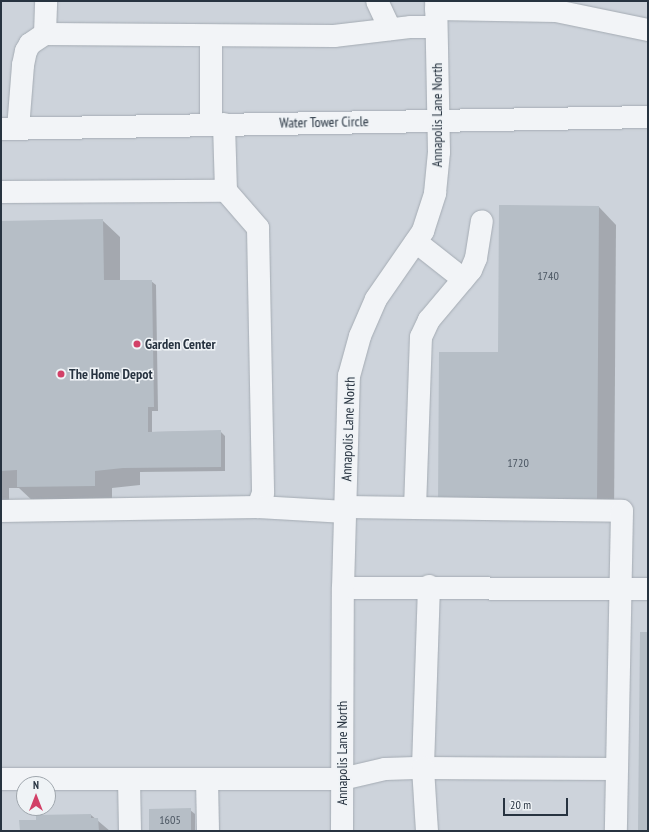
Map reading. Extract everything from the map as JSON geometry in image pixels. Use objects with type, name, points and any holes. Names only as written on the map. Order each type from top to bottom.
[{"type":"street","points":[[45,34],[46,1]]},
{"type":"street","points":[[377,1],[390,30]]},
{"type":"street","points":[[10,129],[26,51],[30,44],[45,34],[211,37],[351,36],[390,30],[436,12],[556,11],[648,30]]},
{"type":"street","name":"Annapolis Lane North","points":[[342,831],[343,588],[349,376],[360,336],[376,299],[423,231],[435,193],[439,152],[436,12]]},
{"type":"street","points":[[211,37],[217,125],[226,191],[258,228],[264,493],[258,508]]},
{"type":"street","name":"Water Tower Circle","points":[[10,129],[648,117]]},
{"type":"street","points":[[1,192],[226,191]]},
{"type":"street","points":[[415,508],[421,337],[429,320],[463,279],[476,258],[482,221]]},
{"type":"street","points":[[416,242],[463,279]]},
{"type":"street","points":[[1,511],[258,508],[346,510],[415,508],[622,512],[616,831]]},
{"type":"street","points":[[427,831],[423,768],[429,586]]},
{"type":"street","points":[[343,588],[429,586],[648,589]]},
{"type":"street","points":[[2,782],[129,779],[342,779],[385,769],[617,768]]},
{"type":"street","points":[[129,779],[130,831]]},
{"type":"street","points":[[208,779],[208,831]]},
{"type":"shaded area","points":[[1,1],[648,1],[648,831],[1,831]]},
{"type":"building","points":[[499,205],[599,206],[597,504],[438,503],[439,352],[498,352]]},
{"type":"building","name":"The Home Depot","points":[[103,219],[104,280],[152,280],[154,407],[148,407],[148,432],[221,430],[221,467],[123,468],[95,471],[95,486],[17,487],[17,470],[1,471],[1,221]]},
{"type":"building","points":[[640,632],[648,632],[648,831],[638,831]]},
{"type":"building","points":[[191,808],[191,831],[149,831],[149,809]]},
{"type":"building","points":[[91,814],[91,818],[98,818],[99,831],[20,831],[19,820],[36,820],[36,816],[56,816],[56,815]]},
{"type":"place","name":"Garden Center","points":[[137,344]]},
{"type":"place","name":"The Home Depot","points":[[61,374]]}]
